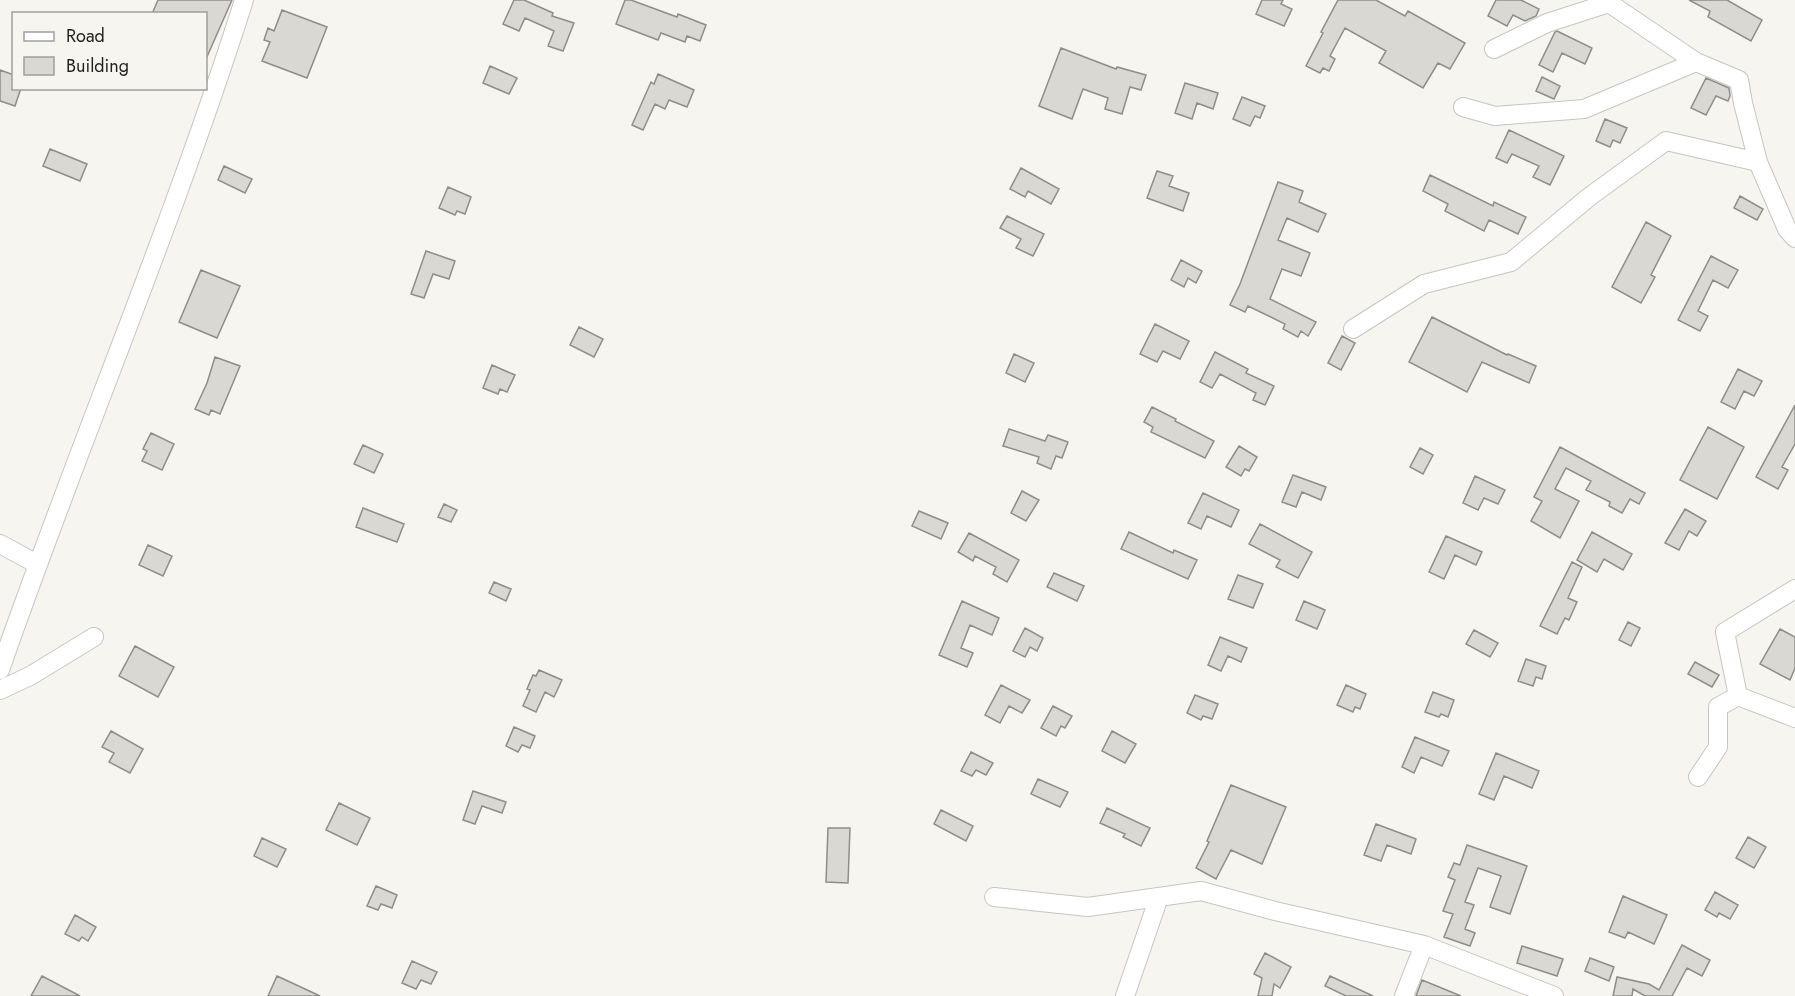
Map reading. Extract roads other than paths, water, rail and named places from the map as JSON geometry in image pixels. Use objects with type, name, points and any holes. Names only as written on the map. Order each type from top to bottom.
[{"type":"street","points":[[0,670],[37,564],[115,362],[214,92],[244,0]]},
{"type":"street","points":[[1494,49],[1547,23],[1609,3],[1696,62],[1739,80],[1758,162],[1787,229],[1795,238]]},
{"type":"street","points":[[1463,107],[1495,116],[1584,109],[1696,62]]},
{"type":"street","points":[[1353,329],[1424,284],[1511,262],[1589,198],[1666,141],[1758,162]]},
{"type":"street","points":[[0,544],[37,564]]},
{"type":"street","points":[[1738,696],[1725,632],[1795,589]]},
{"type":"street","points":[[0,690],[30,676],[94,637]]},
{"type":"street","points":[[1698,777],[1718,747],[1718,707],[1738,696],[1795,718]]},
{"type":"street","points":[[994,897],[1088,907],[1201,891],[1275,911],[1424,945],[1554,996]]},
{"type":"street","points":[[1125,996],[1159,897]]},
{"type":"street","points":[[1404,996],[1424,945]]}]
